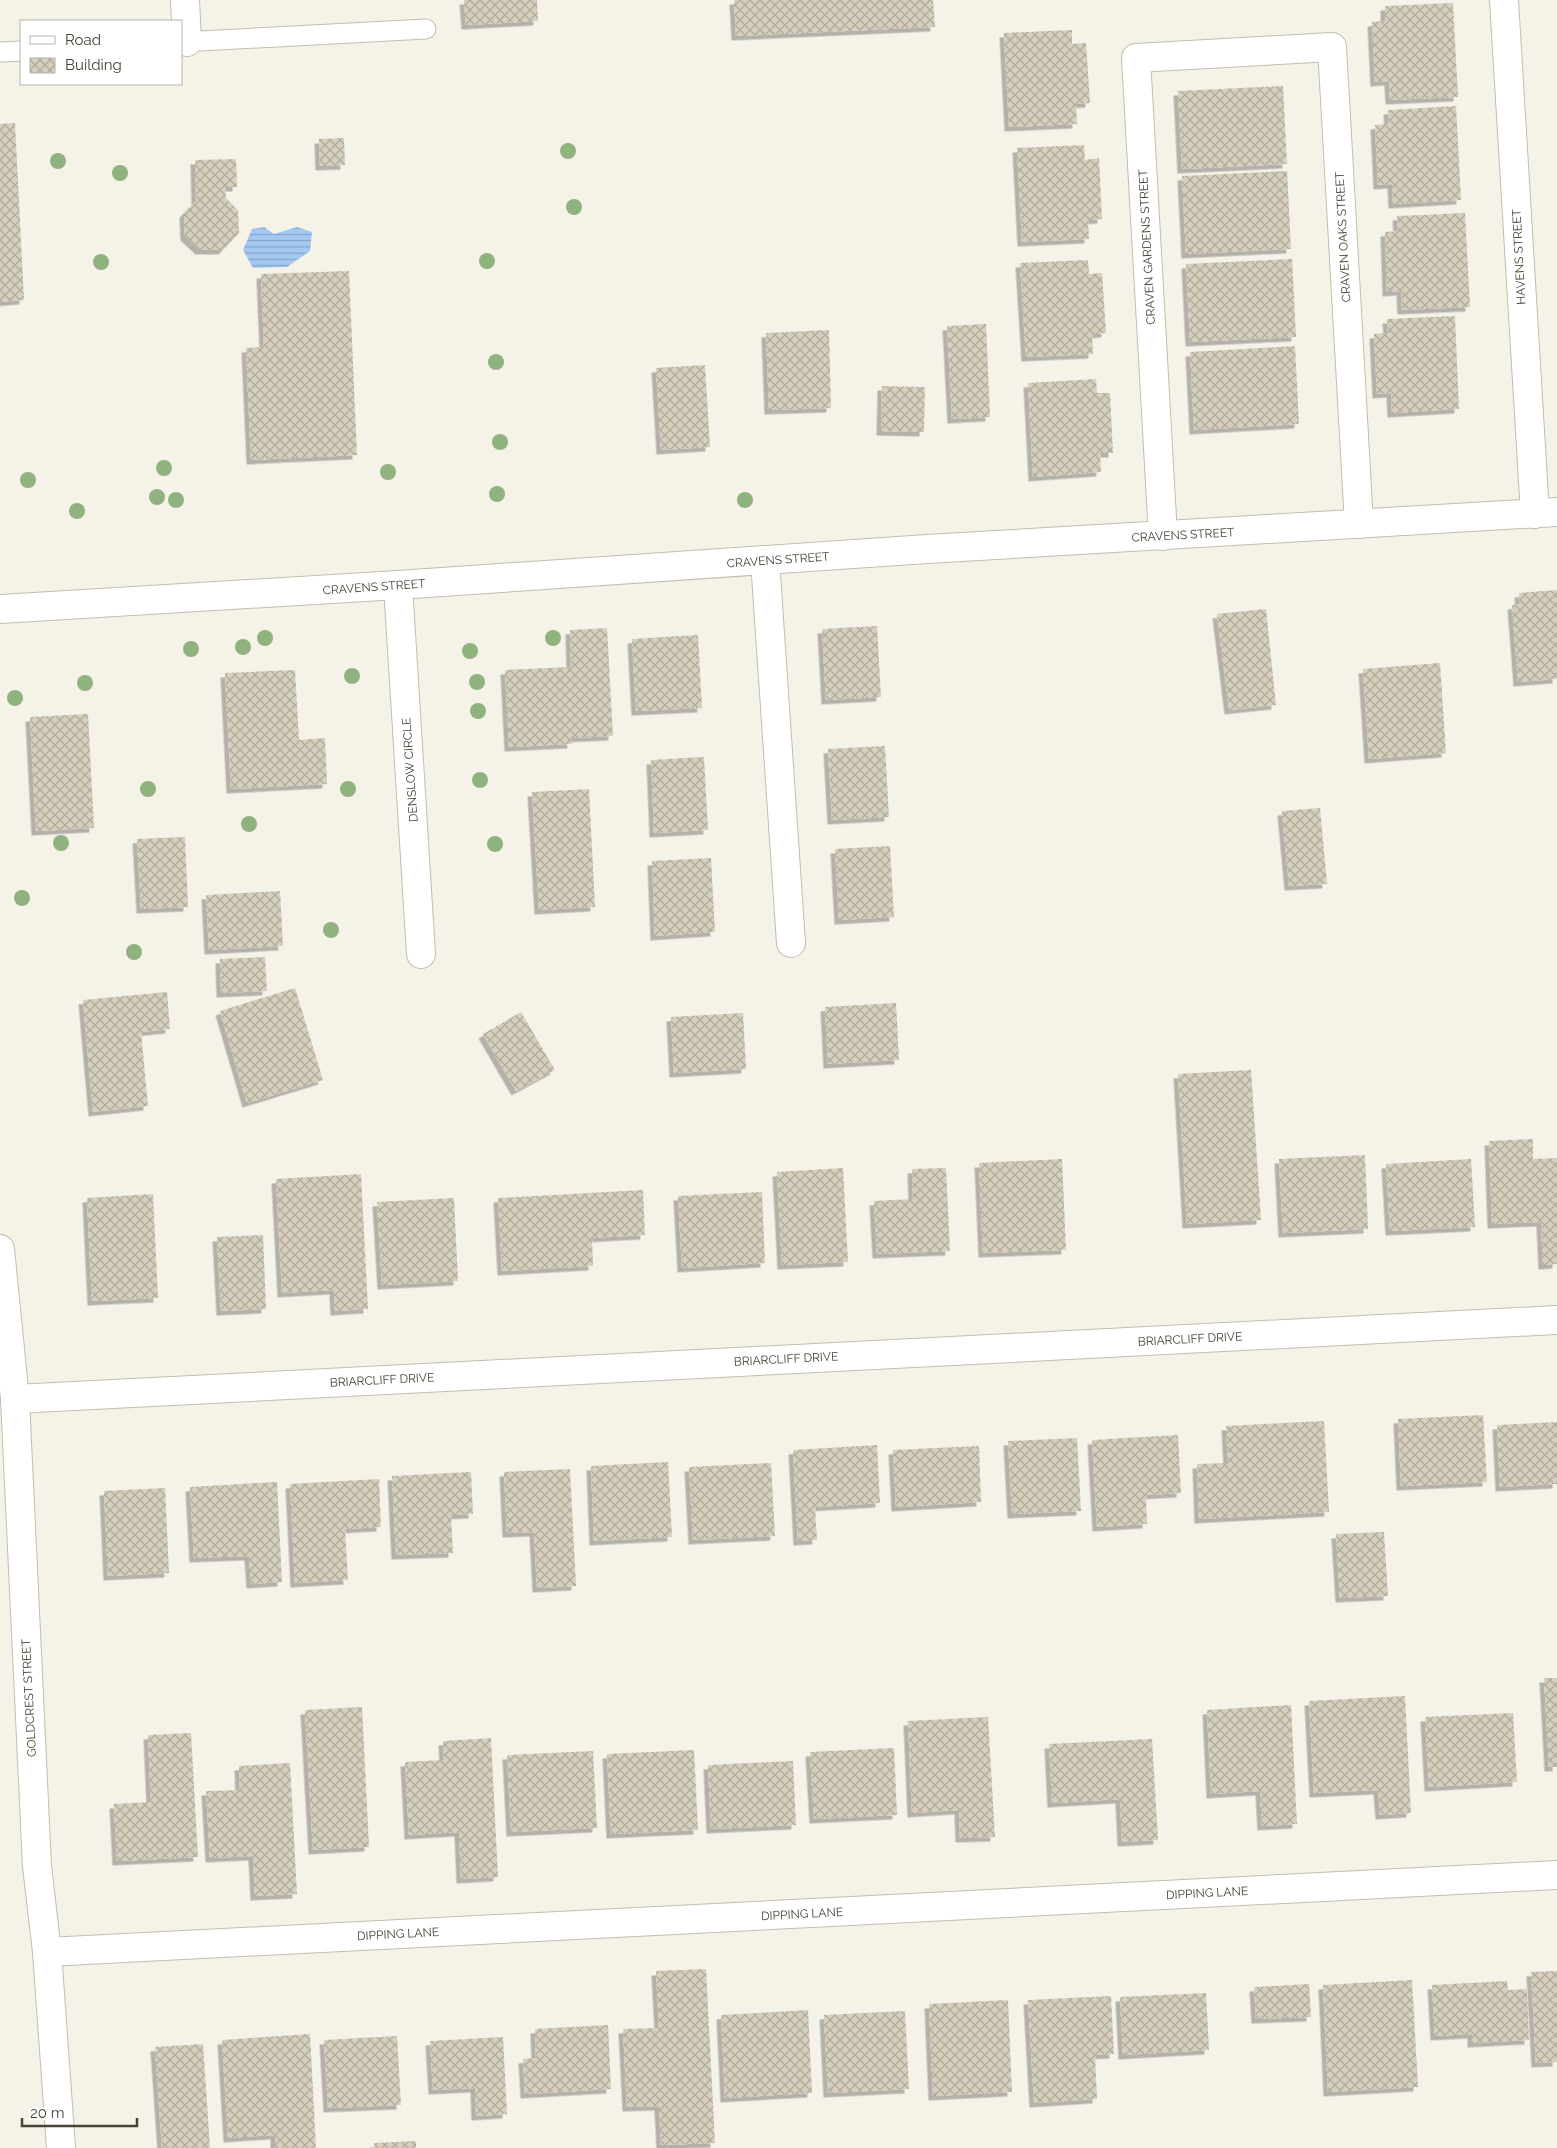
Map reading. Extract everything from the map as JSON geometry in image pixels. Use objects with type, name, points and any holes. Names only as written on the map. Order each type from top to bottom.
[{"type":"street","points":[[184,42],[185,0]]},
{"type":"street","name":"HAVENS STREET","points":[[1504,0],[1546,513]]},
{"type":"street","name":"CRAVEN OAKS STREET","points":[[1235,53],[1332,47],[1359,524]]},
{"type":"street","name":"CRAVEN GARDENS STREET","points":[[1163,536],[1136,58],[1235,53]]},
{"type":"street","name":"CRAVENS STREET","points":[[0,609],[398,586],[765,560],[1546,513]]},
{"type":"street","points":[[765,560],[791,943]]},
{"type":"street","name":"DENSLOW CIRCLE","points":[[398,586],[421,954]]},
{"type":"street","name":"GOLDCREST STREET","points":[[0,1249],[15,1399],[37,1866],[47,1952],[61,2148]]},
{"type":"street","name":"BRIARCLIFF DRIVE","points":[[15,1399],[1557,1320]]},
{"type":"street","name":"DIPPING LANE","points":[[47,1952],[1557,1875]]},
{"type":"lane","points":[[184,42],[426,29]]},
{"type":"lane","points":[[0,52],[20,51]]},
{"type":"water","points":[[264,227],[274,234],[297,227],[312,232],[310,251],[287,267],[253,268],[243,250],[252,229]]},
{"type":"building","points":[[464,0],[537,0],[538,21],[466,25]]},
{"type":"building","points":[[734,0],[933,0],[935,27],[736,36]]},
{"type":"building","points":[[1453,3],[1458,97],[1390,100],[1389,81],[1375,82],[1372,22],[1385,21],[1385,6]]},
{"type":"building","points":[[1072,30],[1072,44],[1086,43],[1090,103],[1076,104],[1077,124],[1009,127],[1004,33]]},
{"type":"building","points":[[1283,86],[1287,164],[1182,169],[1178,91]]},
{"type":"building","points":[[1456,106],[1461,200],[1393,204],[1392,184],[1378,185],[1375,125],[1389,124],[1388,110]]},
{"type":"building","points":[[15,123],[24,300],[0,302],[0,124]]},
{"type":"building","points":[[344,138],[345,165],[320,166],[319,139]]},
{"type":"building","points":[[1084,145],[1085,160],[1099,158],[1102,219],[1088,220],[1089,239],[1022,242],[1017,148]]},
{"type":"building","points":[[236,159],[237,187],[225,187],[226,198],[238,210],[239,233],[223,250],[200,250],[185,236],[184,213],[196,201],[195,160]]},
{"type":"building","points":[[1287,171],[1291,249],[1186,254],[1182,176]]},
{"type":"building","points":[[1465,213],[1470,307],[1402,310],[1401,291],[1387,292],[1385,232],[1398,231],[1397,216]]},
{"type":"building","points":[[1292,259],[1296,337],[1190,342],[1186,264]]},
{"type":"building","points":[[1088,260],[1089,274],[1102,273],[1106,333],[1092,334],[1093,354],[1026,357],[1020,263]]},
{"type":"building","points":[[349,271],[357,455],[251,460],[246,348],[264,347],[261,274]]},
{"type":"building","points":[[1455,316],[1459,409],[1392,413],[1391,393],[1377,394],[1374,334],[1388,333],[1387,319]]},
{"type":"building","points":[[986,324],[990,417],[952,419],[947,326]]},
{"type":"building","points":[[829,330],[831,408],[769,410],[766,333]]},
{"type":"building","points":[[1295,346],[1299,424],[1194,430],[1190,352]]},
{"type":"building","points":[[705,365],[710,447],[661,450],[656,368]]},
{"type":"building","points":[[1096,379],[1097,393],[1110,393],[1113,453],[1100,453],[1101,472],[1033,477],[1028,383]]},
{"type":"building","points":[[882,386],[925,387],[924,432],[881,431]]},
{"type":"building","points":[[1557,590],[1557,679],[1518,682],[1512,605],[1520,604],[1519,593]]},
{"type":"building","points":[[1266,609],[1276,705],[1229,710],[1217,614]]},
{"type":"building","points":[[877,626],[881,697],[826,700],[822,629]]},
{"type":"building","points":[[607,628],[613,736],[571,738],[572,744],[509,747],[505,670],[571,667],[570,630]]},
{"type":"building","points":[[698,635],[702,708],[636,711],[632,639]]},
{"type":"building","points":[[1440,663],[1446,753],[1369,759],[1363,669]]},
{"type":"building","points":[[295,670],[299,740],[325,738],[327,784],[231,789],[225,673]]},
{"type":"building","points":[[88,714],[94,828],[36,831],[30,717]]},
{"type":"building","points":[[885,746],[889,817],[832,820],[828,749]]},
{"type":"building","points":[[704,757],[708,830],[654,833],[651,760]]},
{"type":"building","points":[[589,789],[595,907],[539,910],[532,792]]},
{"type":"building","points":[[1320,808],[1327,884],[1289,886],[1282,811]]},
{"type":"building","points":[[185,837],[188,907],[141,909],[137,839]]},
{"type":"building","points":[[890,846],[894,917],[839,920],[835,849]]},
{"type":"building","points":[[711,858],[715,932],[655,936],[652,861]]},
{"type":"building","points":[[280,891],[283,946],[209,950],[206,895]]},
{"type":"building","points":[[265,957],[267,991],[221,993],[220,959]]},
{"type":"building","points":[[295,988],[323,1080],[247,1103],[220,1011]]},
{"type":"building","points":[[167,992],[170,1029],[141,1032],[148,1106],[93,1112],[83,1000]]},
{"type":"building","points":[[896,1003],[899,1060],[828,1064],[825,1007]]},
{"type":"building","points":[[521,1012],[555,1070],[516,1091],[483,1034]]},
{"type":"building","points":[[743,1013],[746,1069],[674,1073],[671,1017]]},
{"type":"building","points":[[1251,1070],[1261,1220],[1187,1224],[1178,1074]]},
{"type":"building","points":[[1533,1139],[1533,1159],[1557,1158],[1557,1264],[1543,1265],[1541,1222],[1492,1224],[1489,1141]]},
{"type":"building","points":[[1365,1155],[1368,1229],[1283,1233],[1279,1159]]},
{"type":"building","points":[[1062,1159],[1066,1250],[983,1253],[979,1163]]},
{"type":"building","points":[[1471,1159],[1475,1227],[1390,1231],[1386,1164]]},
{"type":"building","points":[[843,1168],[848,1262],[782,1265],[777,1172]]},
{"type":"building","points":[[946,1168],[950,1251],[877,1254],[874,1201],[913,1199],[912,1169]]},
{"type":"building","points":[[361,1174],[368,1309],[335,1311],[334,1290],[282,1293],[276,1179]]},
{"type":"building","points":[[643,1190],[645,1235],[592,1238],[593,1266],[502,1271],[498,1198]]},
{"type":"building","points":[[762,1192],[765,1263],[682,1268],[678,1196]]},
{"type":"building","points":[[153,1194],[158,1298],[92,1301],[87,1198]]},
{"type":"building","points":[[454,1198],[458,1281],[382,1285],[377,1202]]},
{"type":"building","points":[[263,1235],[266,1309],[221,1311],[217,1237]]},
{"type":"building","points":[[1483,1415],[1487,1482],[1401,1486],[1398,1419]]},
{"type":"building","points":[[1324,1421],[1329,1512],[1199,1519],[1197,1464],[1228,1463],[1226,1426]]},
{"type":"building","points":[[1557,1422],[1557,1484],[1500,1487],[1497,1425]]},
{"type":"building","points":[[1178,1435],[1181,1493],[1146,1495],[1147,1524],[1097,1527],[1092,1440]]},
{"type":"building","points":[[1077,1438],[1081,1511],[1012,1514],[1008,1441]]},
{"type":"building","points":[[877,1445],[880,1503],[815,1507],[817,1540],[798,1541],[793,1450]]},
{"type":"building","points":[[979,1446],[981,1502],[896,1507],[893,1450]]},
{"type":"building","points":[[668,1462],[672,1537],[594,1541],[591,1466]]},
{"type":"building","points":[[771,1463],[775,1536],[693,1540],[689,1467]]},
{"type":"building","points":[[570,1469],[576,1586],[537,1588],[534,1532],[507,1533],[504,1472]]},
{"type":"building","points":[[471,1472],[473,1514],[451,1515],[453,1553],[396,1555],[392,1476]]},
{"type":"building","points":[[379,1479],[381,1527],[345,1529],[348,1580],[295,1583],[290,1484]]},
{"type":"building","points":[[277,1482],[282,1582],[251,1584],[249,1556],[194,1558],[190,1487]]},
{"type":"building","points":[[165,1488],[169,1573],[108,1576],[104,1491]]},
{"type":"building","points":[[1384,1532],[1388,1596],[1340,1598],[1336,1534]]},
{"type":"building","points":[[1544,1678],[1557,1678],[1557,1767],[1549,1767]]},
{"type":"building","points":[[1405,1696],[1411,1813],[1380,1815],[1378,1790],[1314,1793],[1309,1701]]},
{"type":"building","points":[[1291,1705],[1297,1824],[1262,1826],[1260,1791],[1211,1794],[1207,1710]]},
{"type":"building","points":[[362,1707],[369,1847],[313,1850],[305,1710]]},
{"type":"building","points":[[1513,1713],[1517,1782],[1429,1787],[1425,1717]]},
{"type":"building","points":[[988,1717],[995,1837],[960,1838],[959,1810],[912,1813],[908,1721]]},
{"type":"building","points":[[191,1733],[198,1857],[117,1861],[114,1804],[151,1802],[148,1735]]},
{"type":"building","points":[[491,1738],[498,1877],[461,1879],[459,1832],[409,1835],[405,1762],[444,1760],[443,1741]]},
{"type":"building","points":[[1152,1739],[1158,1840],[1122,1842],[1120,1799],[1052,1803],[1049,1744]]},
{"type":"building","points":[[894,1748],[897,1815],[814,1819],[810,1752]]},
{"type":"building","points":[[694,1750],[698,1830],[611,1834],[607,1754]]},
{"type":"building","points":[[593,1751],[597,1828],[511,1832],[507,1755]]},
{"type":"building","points":[[793,1761],[796,1825],[711,1829],[708,1765]]},
{"type":"building","points":[[290,1763],[297,1894],[255,1896],[253,1856],[210,1858],[206,1791],[240,1790],[239,1766]]},
{"type":"building","points":[[706,1969],[715,2143],[661,2145],[659,2106],[627,2107],[623,2029],[659,2028],[656,1971]]},
{"type":"building","points":[[1557,1971],[1557,2062],[1536,2063],[1531,1972]]},
{"type":"building","points":[[1412,1980],[1418,2087],[1328,2092],[1323,1985]]},
{"type":"building","points":[[1507,1981],[1508,1990],[1527,1989],[1529,2040],[1472,2043],[1472,2034],[1435,2036],[1432,1985]]},
{"type":"building","points":[[1309,1984],[1311,2017],[1256,2019],[1254,1987]]},
{"type":"building","points":[[1206,1993],[1209,2050],[1123,2055],[1120,1997]]},
{"type":"building","points":[[1111,1996],[1114,2054],[1095,2055],[1097,2099],[1034,2103],[1028,2000]]},
{"type":"building","points":[[1008,2000],[1012,2092],[933,2096],[929,2004]]},
{"type":"building","points":[[808,2010],[812,2093],[725,2098],[721,2015]]},
{"type":"building","points":[[905,2011],[909,2089],[828,2093],[824,2015]]},
{"type":"building","points":[[608,2025],[611,2089],[525,2094],[523,2059],[536,2058],[535,2029]]},
{"type":"building","points":[[310,2034],[316,2148],[275,2148],[275,2135],[228,2138],[222,2040]]},
{"type":"building","points":[[397,2036],[401,2105],[328,2108],[324,2040]]},
{"type":"building","points":[[503,2037],[507,2114],[476,2116],[475,2088],[433,2090],[430,2041]]},
{"type":"building","points":[[203,2044],[210,2148],[162,2148],[155,2047]]},
{"type":"building","points":[[416,2141],[416,2148],[375,2148],[374,2143]]}]
